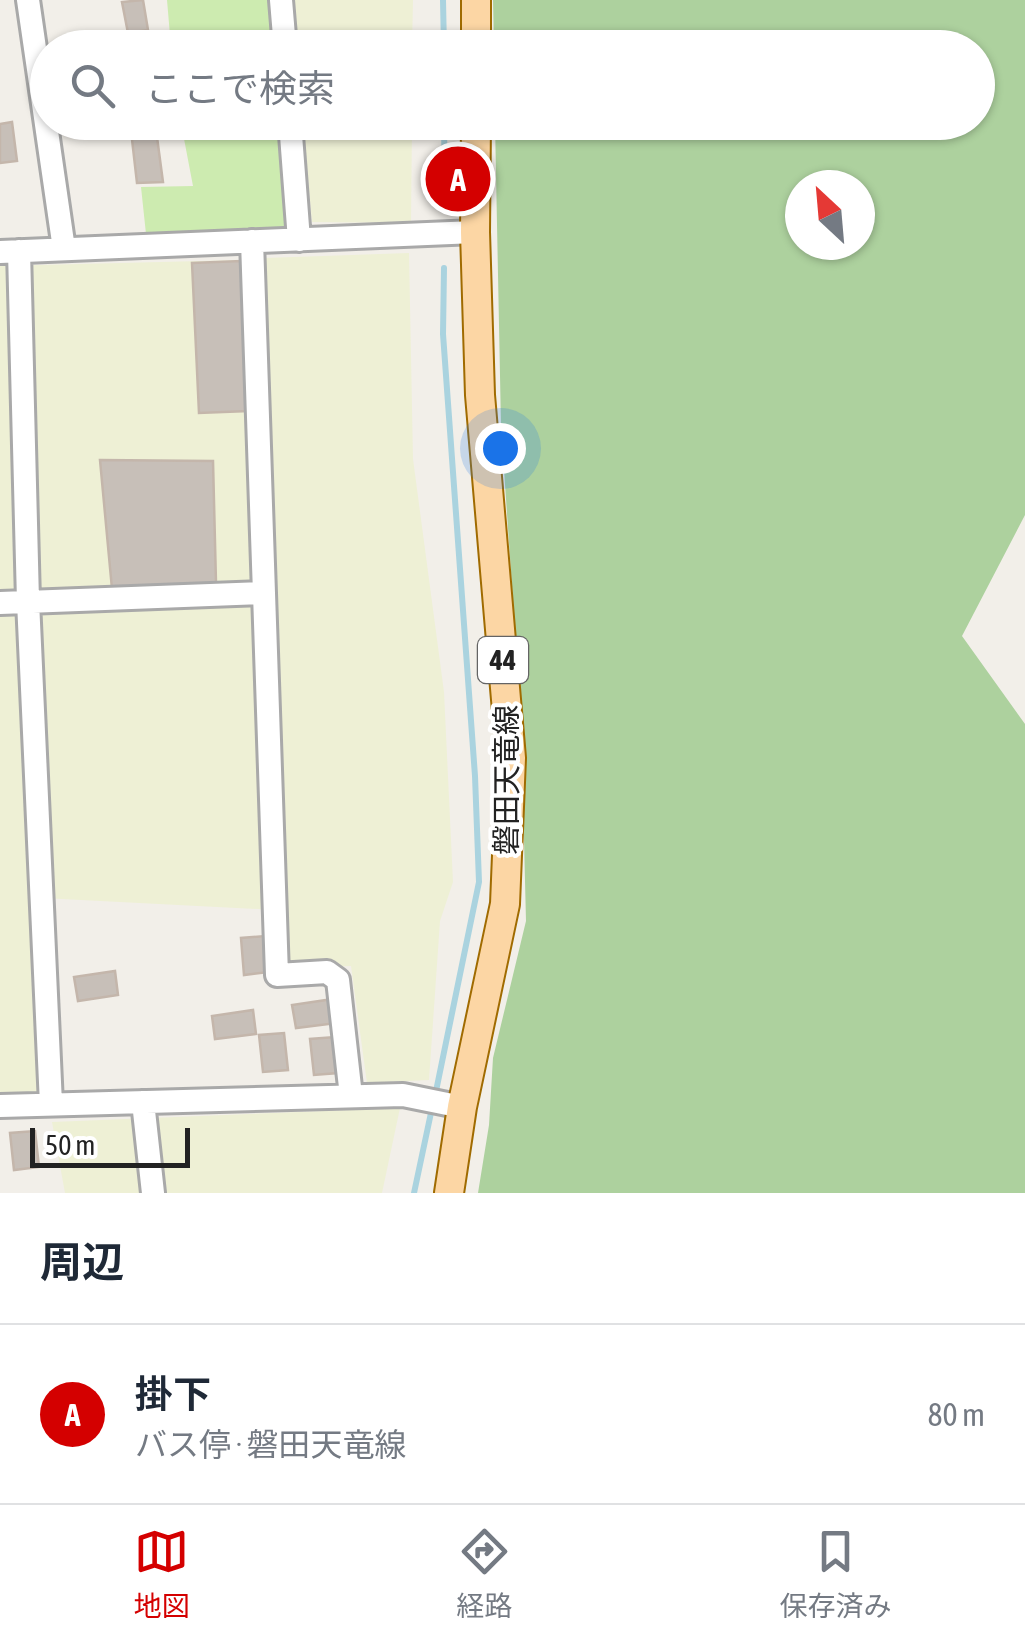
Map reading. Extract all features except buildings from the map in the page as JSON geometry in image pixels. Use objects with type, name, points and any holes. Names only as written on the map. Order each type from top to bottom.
[{"type":"main road","points":[[476,0],[476,30]]},
{"type":"main road","name":"磐田天竜線","points":[[449,1193],[462,1107],[505,904],[511,758],[480,396],[476,140]]},
{"type":"street","points":[[28,0],[32,30]]},
{"type":"street","points":[[281,0],[284,30]]},
{"type":"street","points":[[48,140],[64,249]]},
{"type":"street","points":[[291,140],[299,240]]},
{"type":"street","points":[[51,1104],[10,251],[475,232]]},
{"type":"street","points":[[252,241],[277,975],[327,972],[338,980],[350,1096]]},
{"type":"street","points":[[0,602],[264,593]]},
{"type":"street","points":[[0,1106],[402,1095],[462,1107]]},
{"type":"street","points":[[142,1102],[153,1193]]},
{"type":"green space","points":[[167,0],[273,0],[275,30],[170,30]]},
{"type":"green space","points":[[291,0],[413,0],[412,30],[294,30]]},
{"type":"green space","points":[[493,0],[1025,0],[1025,515],[962,636],[1025,724],[1025,1193],[478,1193],[489,1125],[493,1058],[526,921],[521,718],[501,426],[495,140],[995,140],[995,30],[494,30]]},
{"type":"green space","points":[[184,140],[281,140],[286,227],[146,234],[141,187],[193,186]]},
{"type":"green space","points":[[305,140],[412,140],[411,223],[312,222]]},
{"type":"green space","points":[[409,253],[413,459],[444,692],[453,882],[440,921],[429,1080],[367,1083],[351,966],[277,969],[276,910],[42,898],[51,1104],[0,1106],[0,266],[241,260],[255,603],[276,906],[265,258]]},
{"type":"green space","points":[[400,1108],[382,1193],[65,1193],[52,1122]]},
{"type":"waterway","points":[[443,0],[444,30]]},
{"type":"waterway","points":[[444,140],[445,206]]},
{"type":"waterway","points":[[435,1096],[479,882],[443,334],[444,268]]},
{"type":"waterway","points":[[414,1193],[432,1108]]},
{"type":"place","name":"掛下","points":[[458,179]]}]
